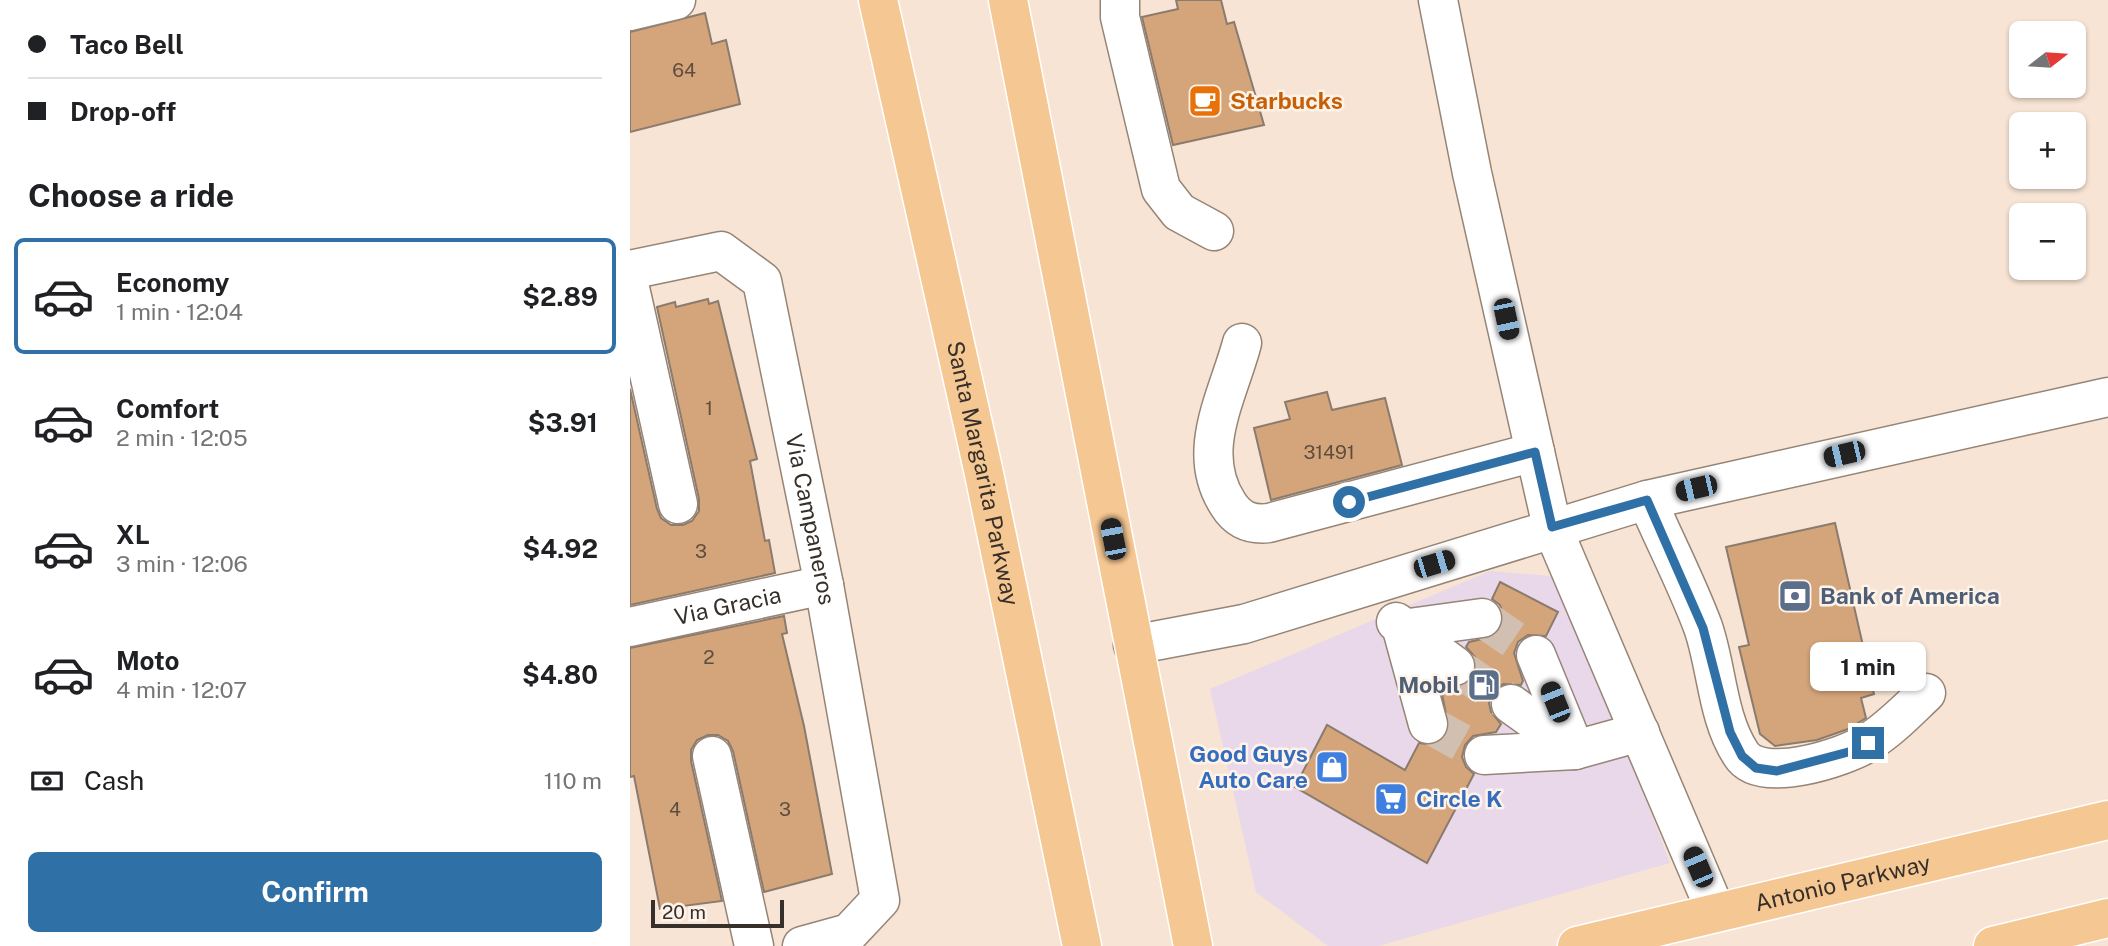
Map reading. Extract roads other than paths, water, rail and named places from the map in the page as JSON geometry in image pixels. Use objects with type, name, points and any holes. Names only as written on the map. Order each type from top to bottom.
[{"type":"main road","name":"Santa Margarita Parkway","points":[[878,0],[983,469],[1082,946]]},
{"type":"main road","points":[[1008,0],[1193,946]]},
{"type":"main road","name":"Antonio Parkway","points":[[1577,946],[2108,820]]},
{"type":"main road","points":[[1993,946],[2108,918]]},
{"type":"street","points":[[630,11],[676,0]]},
{"type":"street","points":[[1120,0],[1120,17],[1161,189],[1179,212],[1214,232]]},
{"type":"street","points":[[1438,0],[1472,173],[1552,527],[1716,912]]},
{"type":"street","name":"Via Campaneros","points":[[630,270],[721,251],[762,281],[824,585],[880,900],[849,933],[802,946]]},
{"type":"street","points":[[630,288],[678,504]]},
{"type":"street","points":[[1242,343],[1212,439],[1214,474],[1220,491],[1241,519],[1256,524],[1269,523],[1535,452]]},
{"type":"street","points":[[1133,645],[1244,624],[1552,527],[1647,500],[2108,397]]},
{"type":"street","points":[[1647,500],[1703,628],[1730,732],[1742,756],[1756,768],[1777,771],[1852,751],[1885,730],[1926,693]]},
{"type":"street","name":"Via Gracia","points":[[630,627],[824,585]]},
{"type":"street","points":[[1364,587],[1402,629],[1455,666]]},
{"type":"street","points":[[1402,629],[1482,618]]},
{"type":"street","points":[[1402,629],[1428,724]]},
{"type":"street","points":[[1536,654],[1575,750]]},
{"type":"street","points":[[1511,704],[1575,750]]},
{"type":"street","points":[[1484,755],[1575,750],[1640,732]]},
{"type":"street","points":[[712,756],[754,946]]},
{"type":"tunnel","points":[[1482,618],[1536,655]]},
{"type":"tunnel","points":[[1455,666],[1511,704]]},
{"type":"tunnel","points":[[1428,724],[1484,755]]},
{"type":"place","name":"Starbucks","points":[[1205,101]]},
{"type":"place","name":"Bank of America","points":[[1795,596]]},
{"type":"place","name":"Mobil","points":[[1484,685]]},
{"type":"place","name":"Good Guys Auto Care","points":[[1332,767]]},
{"type":"place","name":"Circle K","points":[[1391,799]]}]
